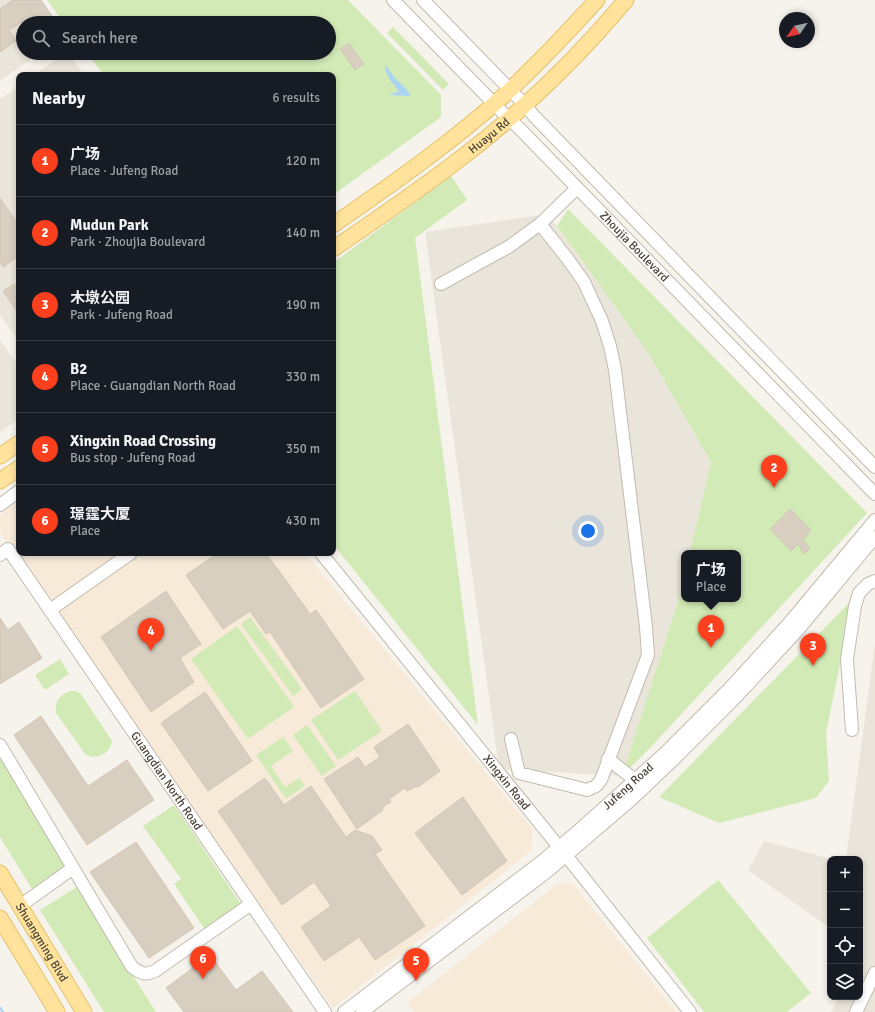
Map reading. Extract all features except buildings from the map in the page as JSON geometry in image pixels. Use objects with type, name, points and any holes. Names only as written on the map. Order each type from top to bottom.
[{"type":"main road","name":"Huayu Rd","points":[[336,223],[404,175],[458,134],[494,104],[597,0]]},
{"type":"main road","name":"Huayu Rd","points":[[336,247],[453,164],[509,119],[557,75],[602,29],[626,0]]},
{"type":"main road","points":[[0,456],[16,445]]},
{"type":"main road","points":[[0,481],[16,470]]},
{"type":"main road","name":"Shuangming Blvd","points":[[0,873],[84,1012]]},
{"type":"main road","name":"Shuangming Blvd","points":[[0,918],[58,1012]]},
{"type":"street","name":"Zhoujia Boulevard","points":[[393,0],[875,494]]},
{"type":"street","name":"Zhoujia Boulevard","points":[[424,0],[540,122],[875,467]]},
{"type":"street","points":[[441,284],[510,246],[540,224],[577,188]]},
{"type":"street","points":[[510,739],[519,773],[587,790],[596,786],[600,780],[648,655],[616,370],[610,346],[602,321],[584,282],[540,224]]},
{"type":"street","points":[[0,505],[16,493]]},
{"type":"street","name":"Jufeng Road","points":[[362,1012],[548,871],[563,851],[730,688],[790,622],[875,520]]},
{"type":"street","name":"Jufeng Road","points":[[344,1012],[542,862],[563,851],[631,800],[737,696],[798,630],[875,537]]},
{"type":"street","name":"Guangdian North Road","points":[[4,552],[50,610],[325,1012]]},
{"type":"street","points":[[50,610],[127,556]]},
{"type":"street","name":"Xingxin Road","points":[[324,556],[563,851],[690,1012]]},
{"type":"street","points":[[852,730],[847,659],[855,606],[859,593],[868,584],[875,581]]},
{"type":"street","points":[[0,745],[132,967],[140,972],[148,974],[155,971],[251,904]]},
{"type":"street","points":[[608,759],[635,780]]},
{"type":"street","points":[[20,906],[73,868]]},
{"type":"street","points":[[856,1012],[875,974]]},
{"type":"shaded area","points":[[0,0],[34,0],[46,16],[16,16],[16,60],[30,60],[0,81]]},
{"type":"shaded area","points":[[55,60],[73,60],[82,72],[38,72]]},
{"type":"shaded area","points":[[16,88],[16,337],[0,315],[0,99]]},
{"type":"shaded area","points":[[548,214],[647,351],[711,462],[691,550],[681,550],[681,592],[622,776],[499,769],[425,232]]},
{"type":"shaded area","points":[[0,340],[16,363],[16,421],[0,432]]},
{"type":"shaded area","points":[[16,503],[16,556],[0,533],[0,515]]},
{"type":"shaded area","points":[[16,556],[307,556],[533,830],[531,851],[333,1008]]},
{"type":"shaded area","points":[[875,643],[875,1012],[831,1012],[837,1000],[863,1000],[863,856],[846,856]]},
{"type":"shaded area","points":[[764,841],[827,858],[827,926],[748,870]]},
{"type":"shaded area","points":[[572,883],[676,1012],[414,1012],[407,1003],[556,885]]},
{"type":"green space","points":[[47,0],[348,0],[441,95],[441,117],[336,193],[336,72],[102,72],[92,60],[336,60],[336,16],[59,16]]},
{"type":"green space","points":[[393,27],[449,84],[443,90],[387,33]]},
{"type":"green space","points":[[451,176],[467,200],[415,238],[478,725],[336,548],[336,261]]},
{"type":"green space","points":[[568,209],[867,513],[650,748],[622,776],[681,592],[681,602],[741,602],[741,550],[691,550],[711,462],[647,351],[557,226]]},
{"type":"green space","points":[[853,599],[826,733],[829,781],[816,798],[719,823],[659,797]]},
{"type":"green space","points":[[250,617],[302,689],[293,696],[241,624]]},
{"type":"green space","points":[[237,626],[294,707],[248,739],[191,659]]},
{"type":"green space","points":[[60,659],[69,674],[45,690],[35,675]]},
{"type":"green space","points":[[70,691],[76,691],[81,694],[112,741],[110,748],[105,753],[92,757],[86,755],[56,713],[58,699],[63,694]]},
{"type":"green space","points":[[355,691],[382,731],[338,760],[311,720]]},
{"type":"green space","points":[[307,725],[336,766],[322,776],[293,735]]},
{"type":"green space","points":[[283,737],[293,751],[271,766],[285,787],[299,778],[305,786],[286,799],[256,755]]},
{"type":"green space","points":[[0,752],[69,867],[32,889],[0,837]]},
{"type":"green space","points":[[174,805],[242,906],[206,931],[174,884],[181,879],[143,826]]},
{"type":"green space","points":[[718,880],[811,993],[787,1012],[704,1012],[647,938]]},
{"type":"green space","points":[[77,887],[156,1012],[104,1012],[40,910]]},
{"type":"water","points":[[385,64],[394,77],[411,96],[389,95],[399,91],[391,82],[385,68]]},
{"type":"waterway","points":[[0,1008],[3,1012]]},
{"type":"place","name":"Mudun Park","points":[[774,488]]},
{"type":"place","name":"广场","points":[[711,648]]},
{"type":"place","name":"B2","points":[[151,651]]},
{"type":"place","name":"木墩公园","points":[[813,666]]},
{"type":"place","name":"璟霆大厦","points":[[203,979]]},
{"type":"place","name":"Xingxin Road Crossing","points":[[416,981]]}]
